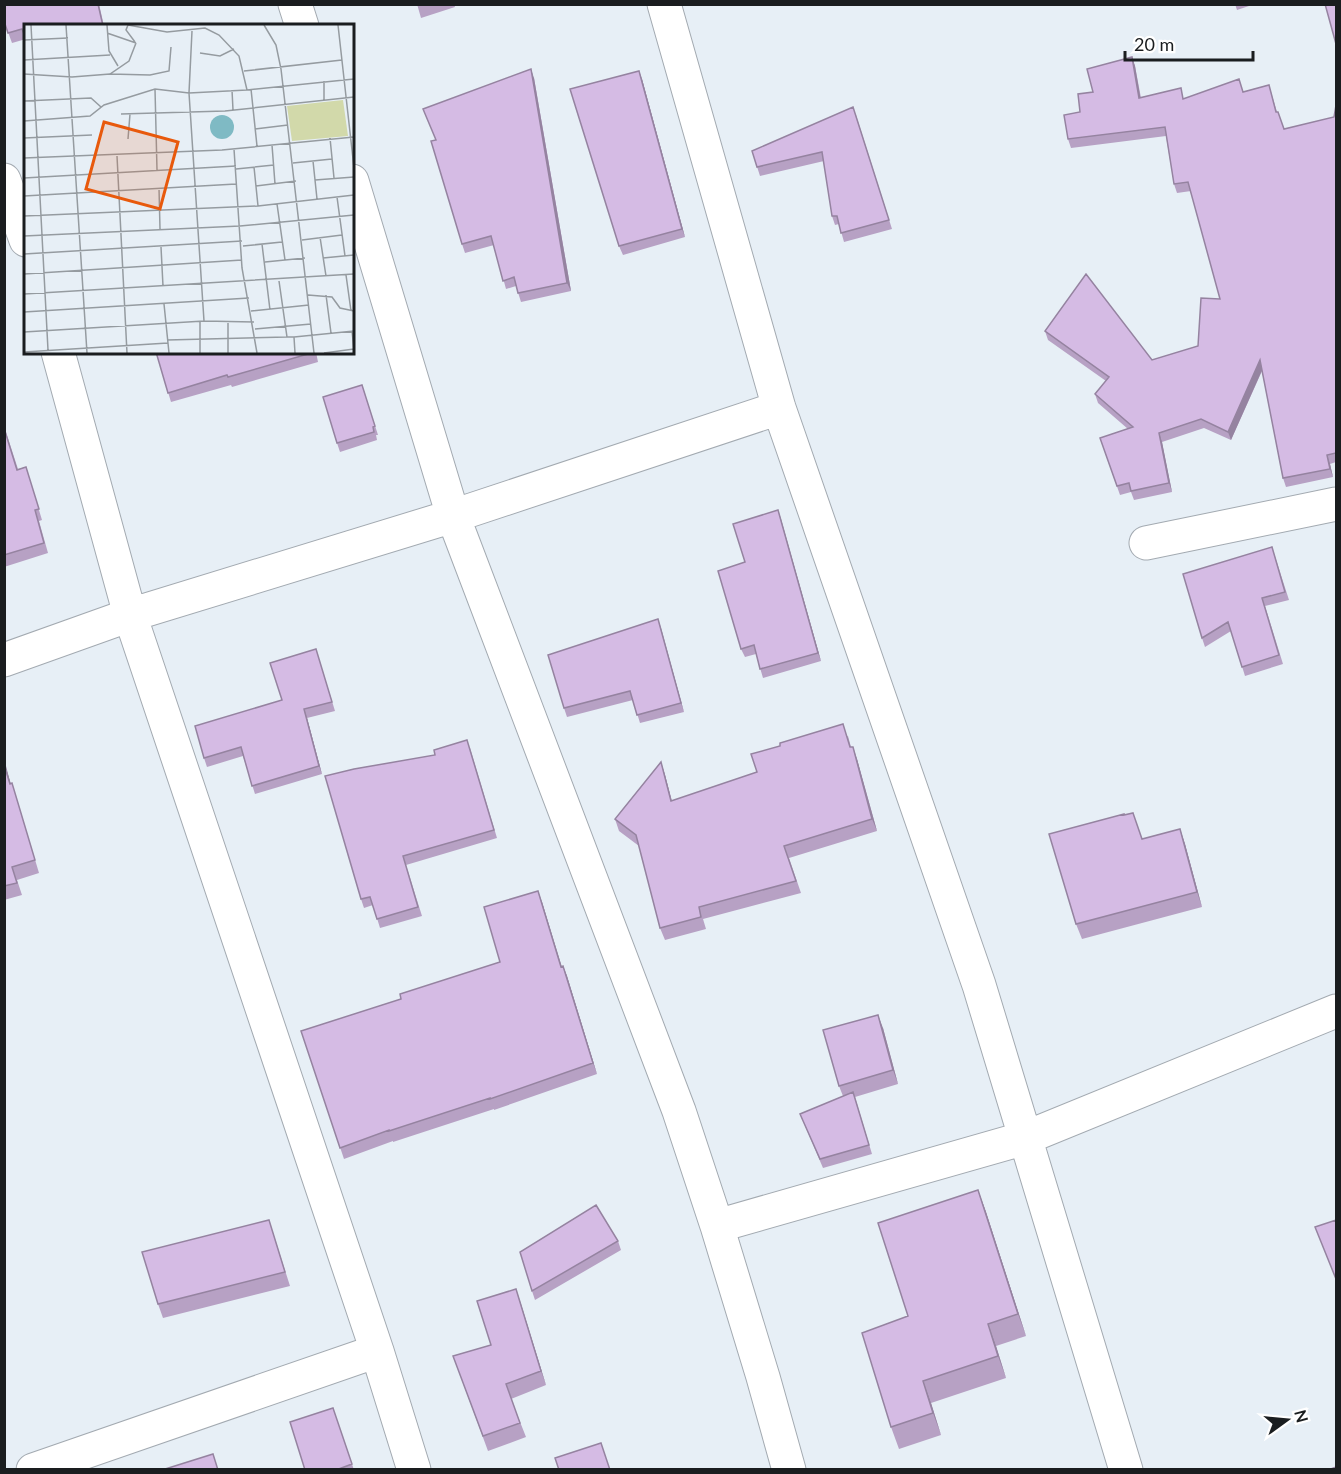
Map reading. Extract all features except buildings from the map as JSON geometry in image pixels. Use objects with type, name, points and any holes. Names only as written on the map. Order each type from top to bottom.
[{"type":"street","points":[[295,4],[301,24]]},
{"type":"street","points":[[664,4],[779,408],[978,985],[1126,1470]]},
{"type":"street","points":[[4,180],[24,235]]},
{"type":"street","points":[[354,188],[453,516],[679,1111],[717,1226],[789,1470]]},
{"type":"street","points":[[59,354],[130,615],[377,1352],[414,1470]]},
{"type":"street","points":[[4,660],[130,615],[453,516],[779,408]]},
{"type":"street","points":[[1146,543],[1336,504]]},
{"type":"street","points":[[717,1226],[1025,1138],[1336,1011]]},
{"type":"street","points":[[33,1470],[377,1352]]}]
